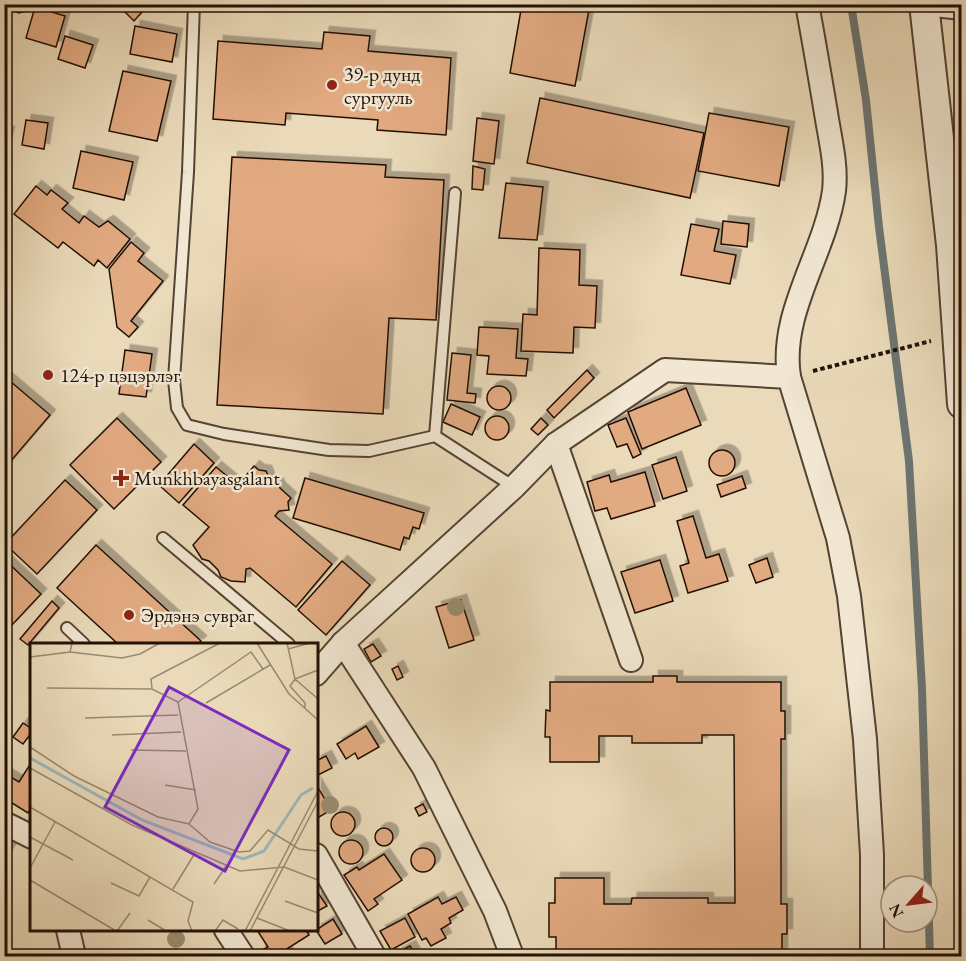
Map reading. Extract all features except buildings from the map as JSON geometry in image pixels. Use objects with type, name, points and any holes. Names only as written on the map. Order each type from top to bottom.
[{"type":"street","points":[[807,4],[833,156],[834,188],[825,224],[795,314],[787,354],[789,377],[838,538],[849,596],[866,739],[872,855],[872,957]]},
{"type":"street","points":[[962,8],[925,4],[956,245],[962,404]]},
{"type":"street","points":[[318,671],[343,643],[514,487],[556,444],[665,370],[789,377]]},
{"type":"street","points":[[556,444],[631,660]]},
{"type":"street","points":[[343,643],[424,768],[495,911],[512,957]]},
{"type":"street","points":[[4,823],[30,836]]},
{"type":"street","points":[[318,859],[374,957]]},
{"type":"street","points":[[68,931],[74,957]]},
{"type":"street","points":[[227,931],[243,957]]},
{"type":"lane","points":[[194,4],[188,172],[174,380],[177,408],[187,425],[224,434],[329,450],[369,451],[435,436],[514,487]]},
{"type":"lane","points":[[435,436],[455,193]]},
{"type":"lane","points":[[164,538],[287,643]]},
{"type":"lane","points":[[67,628],[82,643]]},
{"type":"path","points":[[789,377],[919,343]]},
{"type":"waterway","points":[[851,4],[866,100],[879,227],[909,461],[922,689],[930,956]]},
{"type":"place","name":"39-р дунд сургууль","points":[[332,85]]},
{"type":"place","name":"124-р цэцэрлэг","points":[[48,375]]},
{"type":"place","name":"Munkhbayasgalant","points":[[121,478]]},
{"type":"place","name":"Эрдэнэ сувраг","points":[[129,615]]}]
